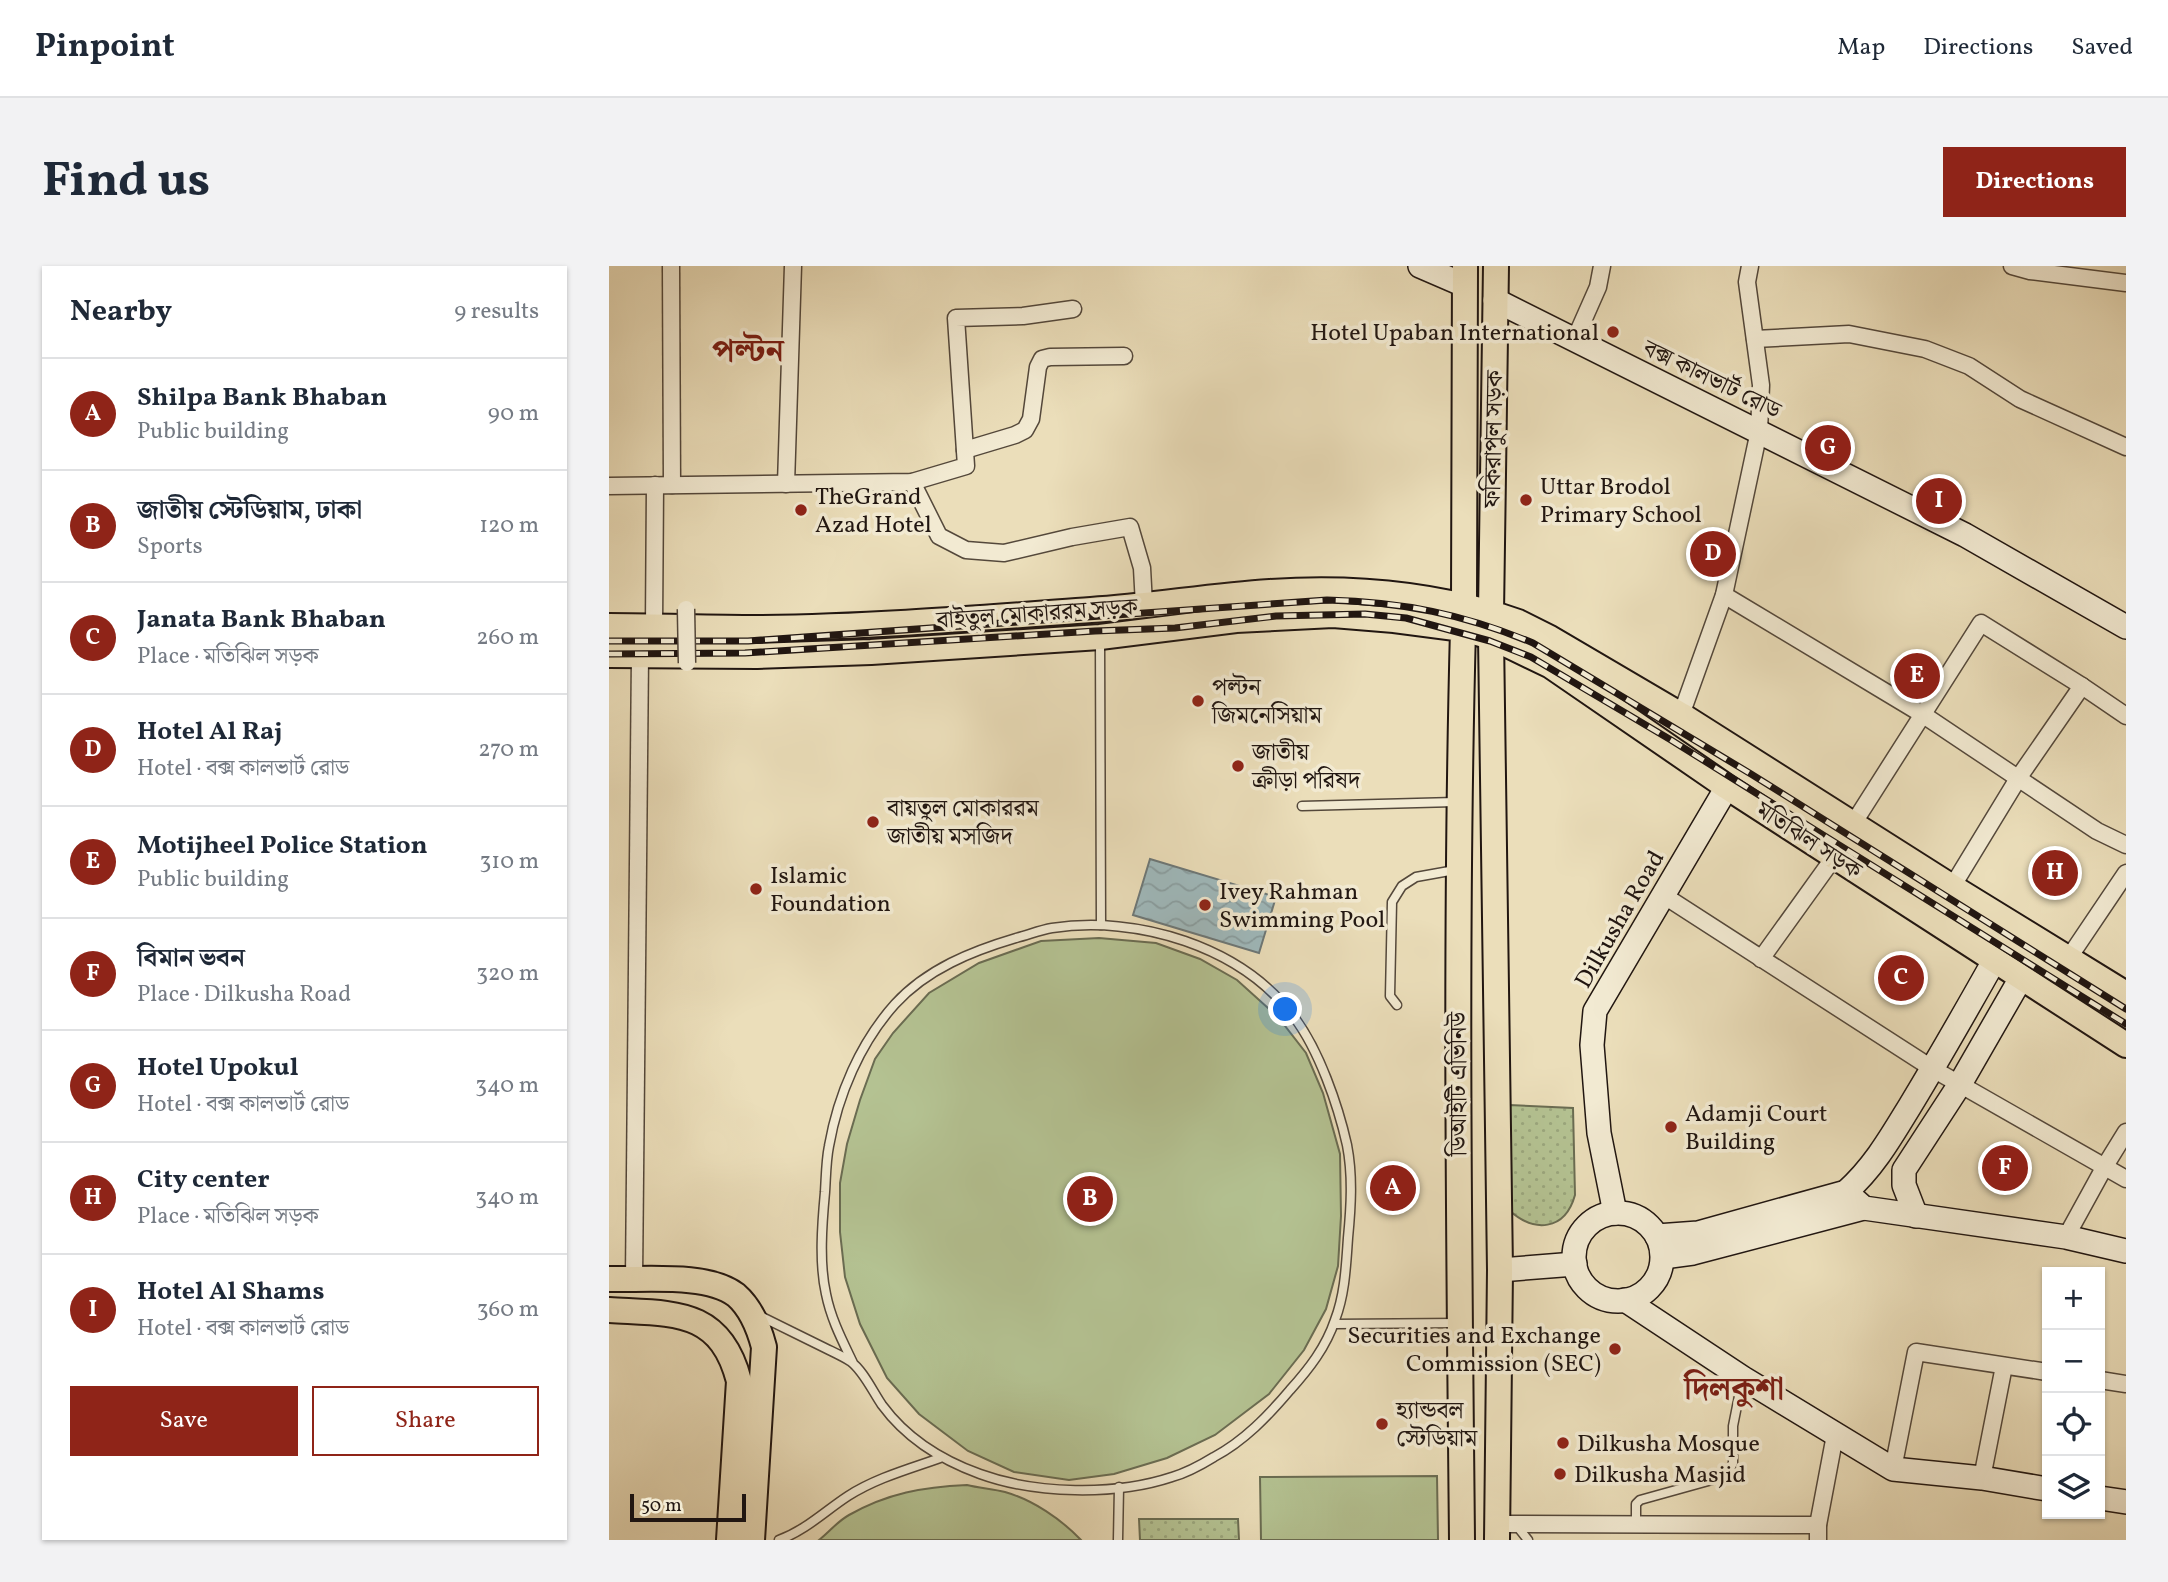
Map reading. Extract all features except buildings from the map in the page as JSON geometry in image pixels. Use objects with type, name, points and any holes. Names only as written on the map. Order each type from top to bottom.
[{"type":"main road","name":"ফকিরাপুল সড়ক","points":[[1491,625],[1496,266]]},
{"type":"main road","name":"ফকিরাপুল সড়ক","points":[[1463,617],[1465,275]]},
{"type":"main road","name":"বাইতুল মোকাররম সড়ক","points":[[609,626],[757,628],[871,624],[1095,610],[1270,592],[1317,591],[1383,594],[1463,617]]},
{"type":"main road","name":"বাইতুল মোকাররম সড়ক","points":[[609,655],[757,656],[871,652],[1100,637],[1236,620],[1333,615],[1394,620],[1463,617]]},
{"type":"main road","points":[[1463,617],[1491,625]]},
{"type":"main road","name":"ডিআইটি এভিনিউ","points":[[1462,1540],[1458,802],[1463,617]]},
{"type":"main road","name":"মতিঝিল সড়ক","points":[[1491,625],[1518,622],[1550,638],[1681,715],[2126,994]]},
{"type":"main road","name":"ডিআইটি এভিনিউ","points":[[1491,625],[1503,1529]]},
{"type":"main road","name":"মতিঝিল সড়ক","points":[[1491,625],[1727,787],[2126,1045]]},
{"type":"main road","points":[[1994,961],[2016,926]]},
{"type":"main road","points":[[2021,978],[2041,942]]},
{"type":"main road","points":[[1459,1271],[1500,1270]]},
{"type":"main road","points":[[609,1279],[689,1281],[713,1285],[738,1297],[749,1311],[764,1347],[752,1540]]},
{"type":"main road","points":[[609,1311],[664,1315],[703,1324],[720,1338],[731,1357],[739,1381],[729,1540]]},
{"type":"main road","points":[[1460,1323],[1500,1322]]},
{"type":"street","points":[[654,626],[663,485],[671,266]]},
{"type":"street","points":[[786,484],[793,266]]},
{"type":"street","points":[[1420,266],[1465,275]]},
{"type":"street","points":[[1575,340],[1598,287],[1602,266]]},
{"type":"street","points":[[1681,715],[1724,595],[1759,431],[1761,386],[1747,282],[1750,266]]},
{"type":"street","points":[[2012,266],[2030,271],[2126,283]]},
{"type":"street","name":"বক্স কালভার্ট রোড","points":[[1495,300],[1965,535],[2126,627]]},
{"type":"street","points":[[609,486],[912,482],[966,466],[956,318],[1023,316],[1073,309]]},
{"type":"street","points":[[1755,339],[1849,334],[1925,349],[1969,366],[2019,399],[2126,447]]},
{"type":"street","points":[[965,450],[1025,430],[1031,419],[1038,367],[1042,359],[1124,356]]},
{"type":"street","points":[[912,482],[939,536],[966,550],[1004,553],[1130,527],[1142,568],[1144,605]]},
{"type":"street","points":[[1724,595],[1922,714],[2097,831],[2126,845]]},
{"type":"street","points":[[686,609],[687,663]]},
{"type":"street","points":[[1853,824],[1981,623],[2126,716]]},
{"type":"street","points":[[634,1279],[640,656]]},
{"type":"street","points":[[1952,887],[2019,777],[2082,686]]},
{"type":"street","name":"Dilkusha Road","points":[[1615,1213],[1599,1133],[1592,1045],[1595,1012],[1727,787]]},
{"type":"street","points":[[1761,959],[1835,856]]},
{"type":"street","points":[[2068,959],[2126,873]]},
{"type":"street","points":[[1663,895],[1933,1069],[2126,1179]]},
{"type":"street","points":[[1660,1247],[1698,1233],[1846,1192],[1875,1162],[1933,1069],[1994,961]]},
{"type":"street","points":[[1916,1216],[1904,1185],[1904,1170],[1960,1084],[2021,978]]},
{"type":"street","points":[[2066,1237],[2126,1132]]},
{"type":"street","points":[[1846,1192],[1864,1208]]},
{"type":"street","points":[[1660,1247],[1693,1253],[1864,1208],[2066,1237],[2126,1251]]},
{"type":"street","points":[[1615,1213],[1640,1218],[1650,1226],[1660,1247],[1661,1269],[1656,1280],[1648,1290],[1625,1300],[1598,1296],[1587,1288],[1579,1277],[1575,1264],[1579,1236],[1588,1224],[1615,1213]]},
{"type":"street","points":[[1500,1270],[1575,1264]]},
{"type":"street","points":[[1625,1300],[1743,1378],[1893,1469],[1982,1478],[2042,1488]]},
{"type":"street","points":[[1893,1469],[1916,1352],[2042,1371]]},
{"type":"street","points":[[1982,1478],[2004,1366]]},
{"type":"street","points":[[2105,1381],[2126,1384]]},
{"type":"street","points":[[1503,1529],[1636,1524],[1681,1532],[1818,1532],[1835,1435]]},
{"type":"street","points":[[2105,1499],[2126,1502]]},
{"type":"lane","points":[[1100,637],[1101,925]]},
{"type":"lane","points":[[1302,806],[1458,802]]},
{"type":"lane","points":[[1397,1005],[1390,996],[1392,902],[1402,886],[1416,877],[1458,869]]},
{"type":"lane","points":[[1101,925],[1162,934],[1212,951],[1239,966],[1267,988],[1295,1018],[1307,1037],[1325,1078],[1347,1147],[1351,1183],[1345,1284],[1335,1324],[1313,1365],[1254,1430],[1217,1456],[1173,1477],[1119,1487],[1081,1490],[1037,1488],[984,1475],[940,1458],[914,1439],[887,1412],[853,1363],[834,1323],[825,1291],[823,1223],[829,1147],[848,1079],[866,1045],[899,1000],[921,981],[976,951],[1050,928],[1101,925]]},
{"type":"lane","points":[[749,1311],[853,1363]]},
{"type":"lane","points":[[1335,1324],[1460,1323]]},
{"type":"lane","points":[[1636,1524],[1636,1504],[1640,1500],[1712,1480],[1729,1471],[1733,1463],[1733,1426],[1743,1378]]},
{"type":"lane","points":[[779,1540],[796,1534],[873,1482],[940,1458]]},
{"type":"lane","points":[[1118,1540],[1119,1487]]},
{"type":"lane","points":[[1503,1529],[1528,1540]]},
{"type":"green space","points":[[1099,938],[1156,943],[1200,959],[1237,980],[1278,1017],[1306,1053],[1323,1093],[1340,1154],[1341,1216],[1338,1266],[1326,1309],[1304,1350],[1269,1394],[1215,1435],[1167,1458],[1114,1474],[1069,1480],[1014,1472],[968,1451],[919,1414],[887,1378],[860,1324],[845,1277],[840,1232],[840,1183],[847,1144],[875,1059],[893,1033],[929,993],[979,963],[1041,941]]},
{"type":"green space","points":[[1509,1105],[1573,1108],[1575,1195],[1564,1216],[1548,1225],[1528,1222],[1509,1210]]},
{"type":"green space","points":[[1437,1476],[1438,1540],[1261,1540],[1260,1477]]},
{"type":"green space","points":[[967,1485],[1005,1492],[1026,1500],[1056,1518],[1081,1540],[819,1540],[845,1517],[878,1501],[935,1487]]},
{"type":"green space","points":[[1139,1519],[1238,1519],[1239,1540],[1140,1540]]},
{"type":"water","points":[[1150,859],[1276,897],[1259,953],[1133,915]]},
{"type":"railway","points":[[609,641],[748,641],[1327,600],[1381,603],[1457,617],[1533,643],[1751,774],[2126,1009]]},
{"type":"railway","points":[[609,654],[745,653],[1175,628],[1276,616],[1365,614],[1406,618],[1490,641],[1531,657],[1671,740],[2126,1024]]},
{"type":"place","name":"Hotel Upaban International","points":[[1613,332]]},
{"type":"place","name":"Hotel Upokul","points":[[1828,448]]},
{"type":"place","name":"Uttar Brodol Primary School","points":[[1526,500]]},
{"type":"place","name":"Hotel Al Shams","points":[[1939,501]]},
{"type":"place","name":"TheGrand Azad Hotel","points":[[801,510]]},
{"type":"place","name":"Hotel Al Raj","points":[[1713,554]]},
{"type":"place","name":"Motijheel Police Station","points":[[1917,676]]},
{"type":"place","name":"পল্টন জিমনেসিয়াম","points":[[1198,701]]},
{"type":"place","name":"জাতীয় ক্রীড়া পরিষদ","points":[[1238,766]]},
{"type":"place","name":"বায়তুল মোকাররম জাতীয় মসজিদ","points":[[873,822]]},
{"type":"place","name":"City center","points":[[2055,873]]},
{"type":"place","name":"Islamic Foundation","points":[[756,889]]},
{"type":"place","name":"Ivey Rahman Swimming Pool","points":[[1205,905]]},
{"type":"place","name":"Janata Bank Bhaban","points":[[1901,978]]},
{"type":"place","name":"Adamji Court Building","points":[[1671,1127]]},
{"type":"place","name":"বিমান ভবন","points":[[2005,1168]]},
{"type":"place","name":"Shilpa Bank Bhaban","points":[[1393,1188]]},
{"type":"place","name":"জাতীয় স্টেডিয়াম, ঢাকা","points":[[1090,1199]]},
{"type":"place","name":"Securities and Exchange Commission (SEC)","points":[[1615,1349]]},
{"type":"place","name":"হ্যান্ডবল স্টেডিয়াম","points":[[1382,1424]]},
{"type":"place","name":"Dilkusha Mosque","points":[[1563,1443]]},
{"type":"place","name":"Dilkusha Masjid","points":[[1560,1474]]},
{"type":"district","name":"পল্টন","points":[[748,350]]},
{"type":"district","name":"দিলকুশা","points":[[1734,1388]]}]
